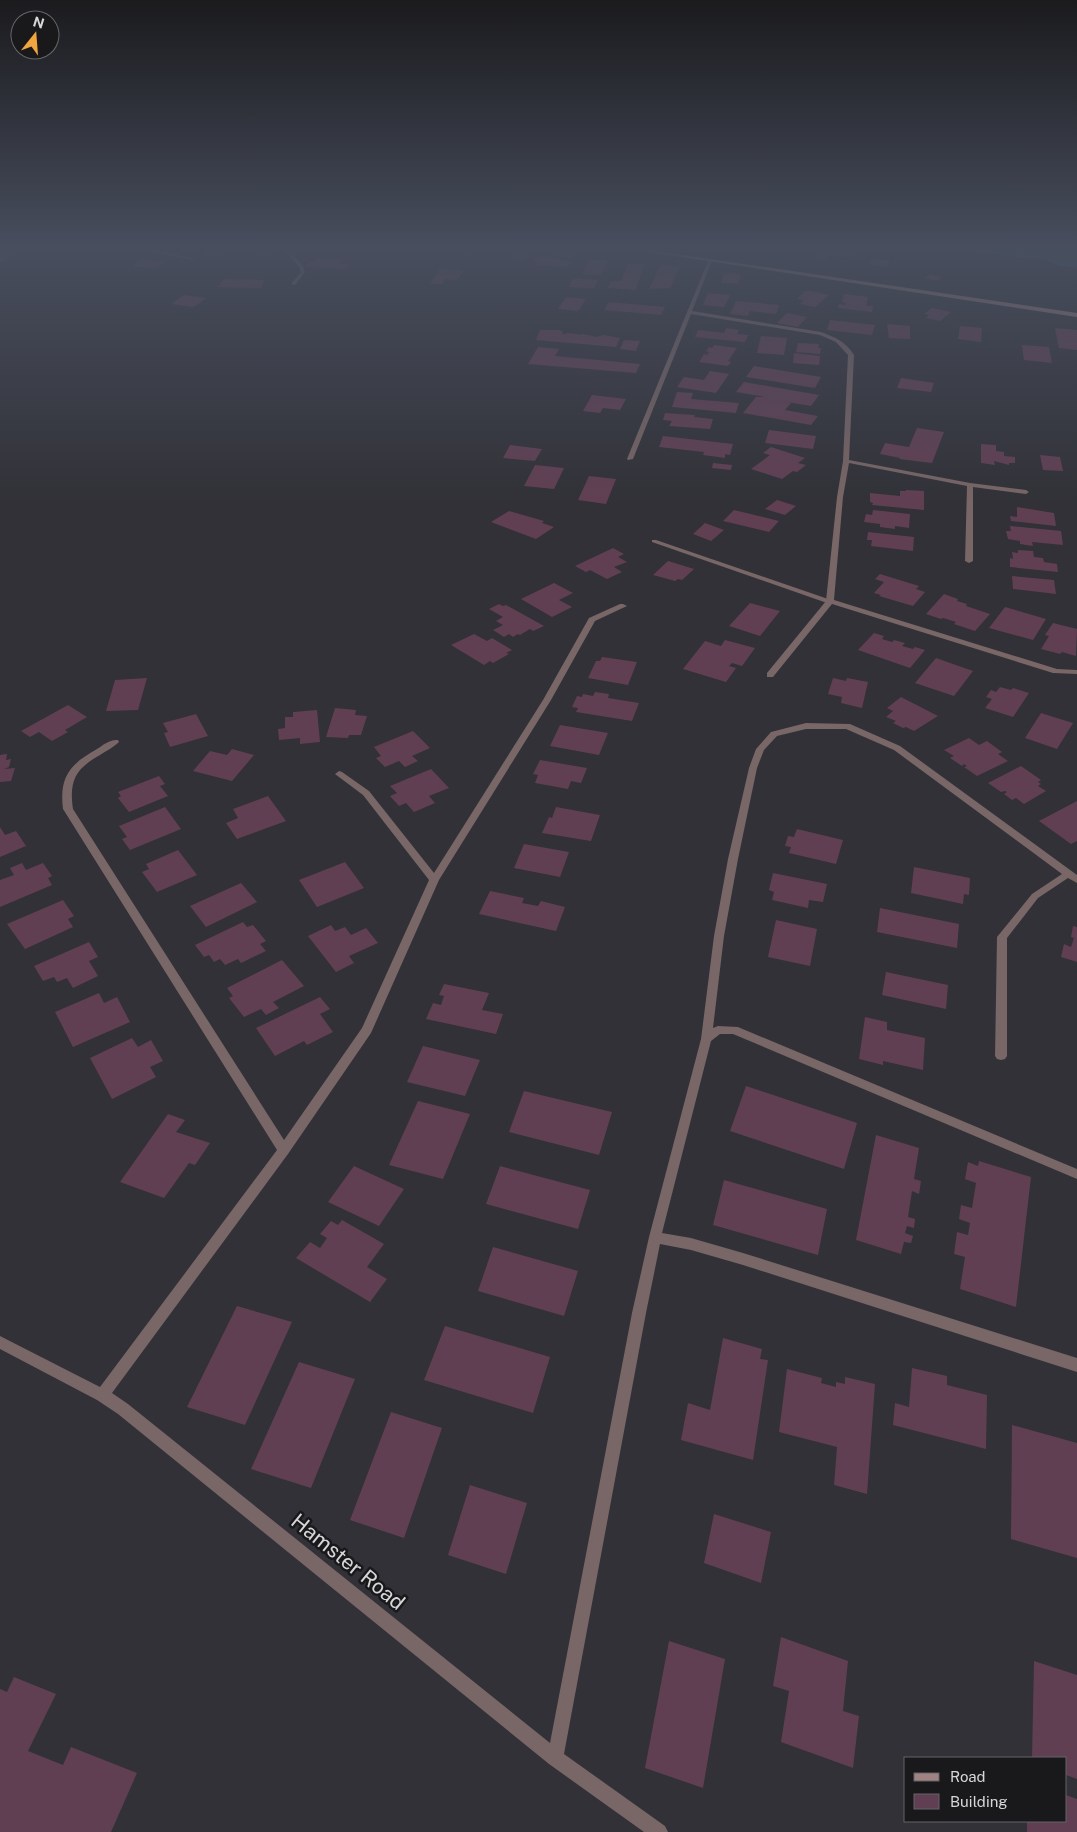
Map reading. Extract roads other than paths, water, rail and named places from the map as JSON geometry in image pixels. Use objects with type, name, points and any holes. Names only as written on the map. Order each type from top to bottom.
[{"type":"street","points":[[630,458],[681,332]]},
{"type":"street","points":[[770,675],[830,601],[840,497],[846,460],[851,355],[846,346],[834,338],[812,332]]},
{"type":"street","points":[[846,460],[970,485],[1026,492]]},
{"type":"street","points":[[969,561],[970,485]]},
{"type":"street","points":[[654,541],[830,601],[1056,672],[1077,672]]},
{"type":"street","points":[[102,1395],[284,1150],[367,1030],[434,880],[547,700],[592,620],[623,606]]},
{"type":"street","points":[[555,1758],[639,1313],[656,1237],[706,1039],[721,927],[733,860],[753,768],[760,749],[774,734],[806,726],[847,726],[897,748],[1073,877],[1035,896],[1002,936],[1001,1056]]},
{"type":"street","points":[[115,742],[78,764],[67,782],[65,794],[68,809],[284,1150]]},
{"type":"street","points":[[339,774],[366,793],[434,880]]},
{"type":"street","points":[[706,1039],[718,1030],[734,1030],[1077,1174]]},
{"type":"street","points":[[656,1237],[691,1244],[743,1259],[1077,1365]]},
{"type":"street","name":"Hamster Road","points":[[0,1342],[102,1395],[155,1434],[555,1758],[659,1832]]}]
